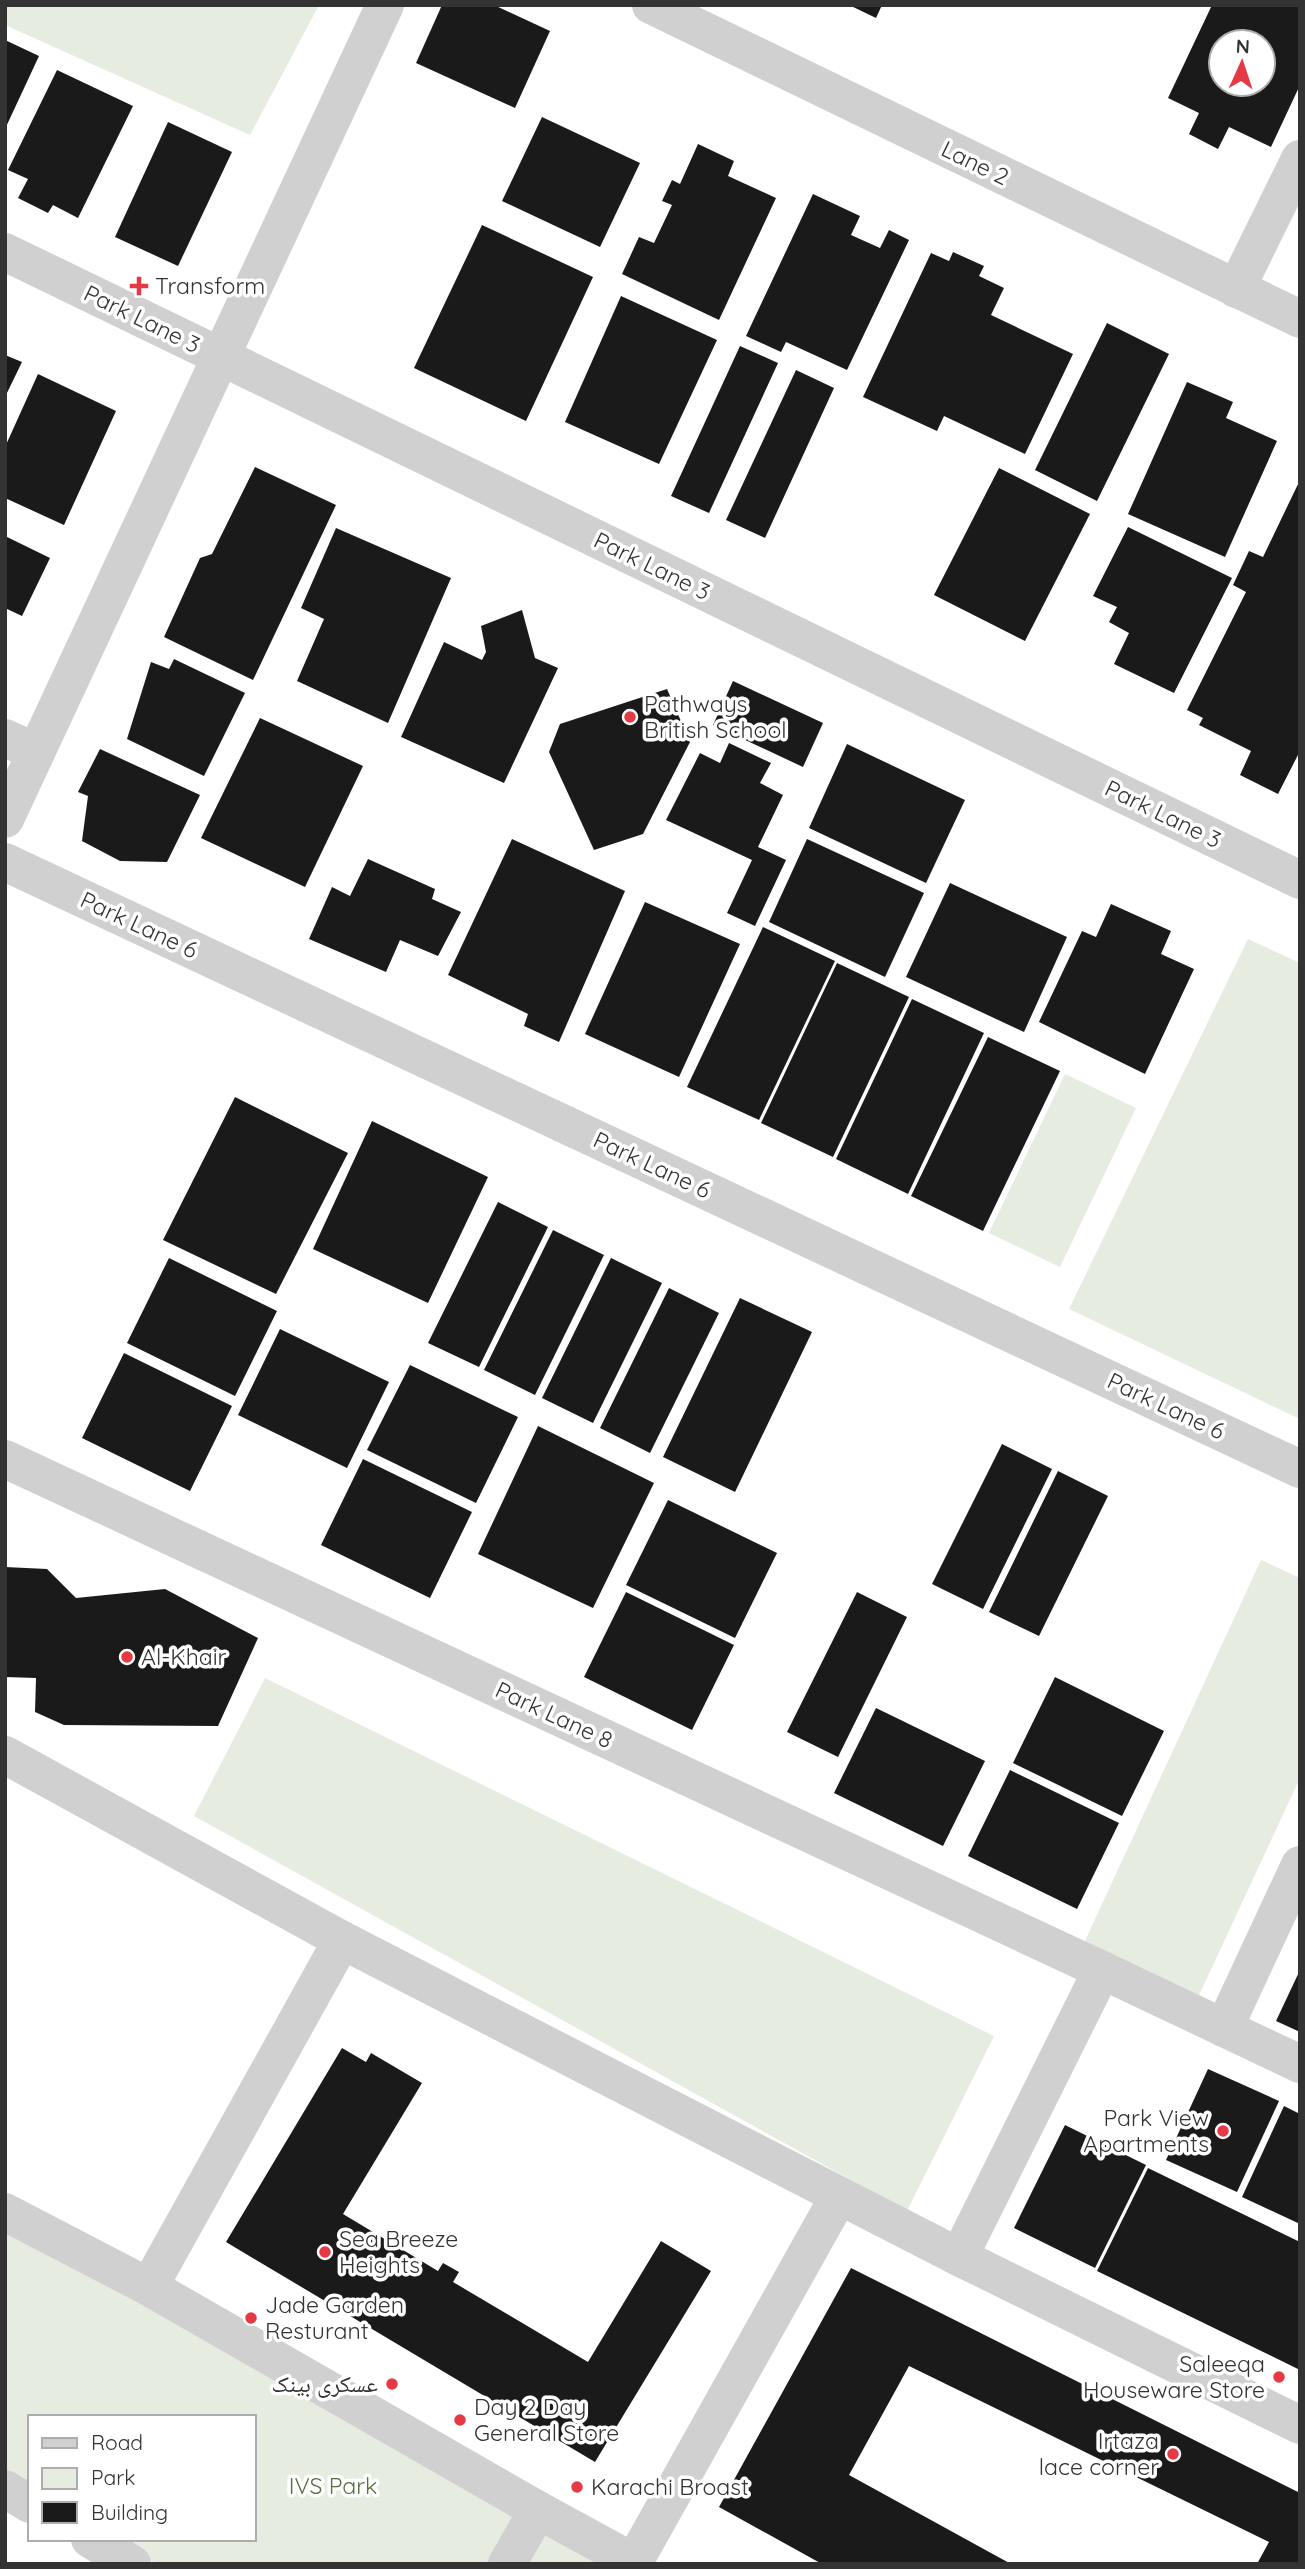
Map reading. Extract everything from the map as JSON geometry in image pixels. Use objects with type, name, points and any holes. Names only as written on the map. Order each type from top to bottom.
[{"type":"street","points":[[5,819],[21,745],[221,357],[385,5]]},
{"type":"street","name":"Lane 2","points":[[651,5],[1300,319]]},
{"type":"street","points":[[1236,289],[1300,159]]},
{"type":"street","name":"Park Lane 3","points":[[5,252],[1300,880]]},
{"type":"street","name":"Park Lane 6","points":[[5,862],[1300,1469]]},
{"type":"street","name":"Park Lane 8","points":[[5,1459],[1224,2028]]},
{"type":"street","points":[[5,1755],[342,1940],[959,2257],[1300,2425]]},
{"type":"street","points":[[1300,1865],[1224,2028],[1300,2064]]},
{"type":"street","points":[[149,2287],[342,1940]]},
{"type":"street","points":[[959,2257],[1102,1970]]},
{"type":"street","points":[[5,2211],[149,2287],[538,2510],[636,2563],[839,2196]]},
{"type":"street","points":[[5,2489],[28,2503]]},
{"type":"street","points":[[508,2564],[538,2510]]},
{"type":"street","points":[[93,2541],[132,2564]]},
{"type":"green space","points":[[5,5],[319,5],[250,135],[5,25]]},
{"type":"green space","points":[[1248,939],[1300,963],[1300,1419],[1069,1309]]},
{"type":"green space","points":[[1065,1074],[1136,1108],[1060,1267],[989,1233]]},
{"type":"green space","points":[[1261,1560],[1300,1578],[1300,1778],[1193,2008],[1078,1956]]},
{"type":"green space","points":[[265,1678],[994,2036],[907,2211],[194,1816]]},
{"type":"green space","name":"IVS Park","points":[[5,2215],[632,2564],[157,2564],[117,2541],[256,2541],[256,2415],[28,2415],[28,2490],[5,2477]]},
{"type":"building","points":[[442,5],[494,5],[550,31],[515,108],[416,63]]},
{"type":"building","points":[[849,5],[882,5],[876,18]]},
{"type":"building","points":[[1212,5],[1300,5],[1300,85],[1271,147],[1229,127],[1218,149],[1189,134],[1199,113],[1168,98]]},
{"type":"building","points":[[5,40],[39,56],[5,129]]},
{"type":"building","points":[[57,70],[133,106],[78,218],[53,205],[48,213],[18,198],[28,179],[8,170]]},
{"type":"building","points":[[542,117],[640,163],[600,247],[502,201]]},
{"type":"building","points":[[168,122],[232,152],[178,266],[115,237]]},
{"type":"building","points":[[698,144],[734,161],[728,176],[776,198],[719,320],[622,274],[639,237],[654,243],[672,205],[662,201],[672,180],[680,184]]},
{"type":"building","points":[[813,194],[860,216],[851,235],[880,248],[889,230],[909,240],[847,370],[786,342],[781,352],[746,336]]},
{"type":"building","points":[[482,225],[593,277],[526,421],[414,368]]},
{"type":"building","points":[[953,252],[984,266],[979,276],[1004,288],[991,315],[1073,354],[1025,454],[944,416],[937,431],[863,397],[931,253],[949,261]]},
{"type":"building","points":[[621,296],[717,340],[659,464],[565,422]]},
{"type":"building","points":[[1107,323],[1169,354],[1097,501],[1035,470]]},
{"type":"building","points":[[740,346],[778,363],[709,513],[671,496]]},
{"type":"building","points":[[5,355],[22,362],[5,397]]},
{"type":"building","points":[[796,370],[834,388],[765,538],[726,520]]},
{"type":"building","points":[[38,374],[116,411],[64,525],[5,498],[5,447]]},
{"type":"building","points":[[1187,382],[1233,402],[1226,418],[1277,441],[1225,557],[1128,514]]},
{"type":"building","points":[[255,467],[336,505],[253,680],[164,637],[200,558],[212,554]]},
{"type":"building","points":[[999,468],[1090,514],[1025,641],[934,595]]},
{"type":"building","points":[[1300,480],[1300,751],[1278,794],[1240,775],[1251,751],[1199,725],[1203,718],[1187,710],[1246,592],[1233,585],[1249,551],[1263,557]]},
{"type":"building","points":[[1128,527],[1232,578],[1174,693],[1114,664],[1129,633],[1109,622],[1117,607],[1093,596]]},
{"type":"building","points":[[336,528],[451,578],[388,723],[297,681],[324,619],[301,608]]},
{"type":"building","points":[[5,536],[50,558],[22,616],[5,608]]},
{"type":"building","points":[[522,610],[535,658],[558,668],[504,783],[401,737],[444,642],[482,660],[486,652],[481,626]]},
{"type":"building","points":[[174,659],[245,693],[204,776],[127,739],[151,662],[169,669]]},
{"type":"building","points":[[733,681],[823,723],[803,767],[713,725]]},
{"type":"building","points":[[667,689],[690,742],[643,834],[594,850],[549,752],[560,724]]},
{"type":"building","points":[[260,718],[363,766],[305,887],[201,838]]},
{"type":"building","points":[[729,743],[771,763],[760,783],[783,795],[758,847],[786,860],[755,926],[727,913],[752,860],[666,820],[700,753],[720,763]]},
{"type":"building","points":[[847,744],[965,800],[926,883],[809,828]]},
{"type":"building","points":[[100,749],[200,795],[167,862],[120,861],[82,841],[88,796],[78,792]]},
{"type":"building","points":[[512,839],[625,891],[559,1042],[524,1026],[528,1014],[448,975]]},
{"type":"building","points":[[807,839],[924,893],[885,977],[769,922]]},
{"type":"building","points":[[368,859],[435,889],[432,899],[461,912],[438,956],[400,940],[386,972],[309,939],[332,887],[350,896]]},
{"type":"building","points":[[950,883],[1067,937],[1024,1032],[906,977]]},
{"type":"building","points":[[645,902],[740,944],[679,1077],[585,1034]]},
{"type":"building","points":[[1111,904],[1171,931],[1161,954],[1194,969],[1145,1074],[1039,1022],[1082,931],[1096,937]]},
{"type":"building","points":[[763,927],[835,961],[759,1120],[687,1087]]},
{"type":"building","points":[[837,963],[909,997],[833,1157],[761,1123]]},
{"type":"building","points":[[912,999],[984,1033],[908,1194],[836,1159]]},
{"type":"building","points":[[988,1037],[1060,1071],[983,1231],[911,1196]]},
{"type":"building","points":[[235,1097],[348,1153],[276,1294],[163,1240]]},
{"type":"building","points":[[372,1121],[488,1177],[428,1303],[313,1249]]},
{"type":"building","points":[[498,1202],[548,1227],[479,1367],[428,1343]]},
{"type":"building","points":[[553,1230],[604,1255],[535,1395],[484,1370]]},
{"type":"building","points":[[169,1258],[277,1311],[235,1396],[127,1343]]},
{"type":"building","points":[[611,1258],[662,1283],[593,1423],[542,1398]]},
{"type":"building","points":[[669,1288],[719,1313],[650,1453],[600,1428]]},
{"type":"building","points":[[740,1298],[812,1332],[735,1492],[663,1457]]},
{"type":"building","points":[[280,1329],[389,1382],[347,1468],[238,1415]]},
{"type":"building","points":[[124,1353],[232,1406],[190,1491],[82,1438]]},
{"type":"building","points":[[410,1365],[518,1417],[476,1503],[367,1450]]},
{"type":"building","points":[[538,1426],[654,1483],[593,1608],[478,1554]]},
{"type":"building","points":[[1002,1444],[1052,1469],[983,1609],[932,1584]]},
{"type":"building","points":[[363,1459],[472,1512],[430,1598],[321,1545]]},
{"type":"building","points":[[1058,1471],[1108,1496],[1039,1636],[989,1612]]},
{"type":"building","points":[[668,1500],[777,1553],[735,1638],[626,1585]]},
{"type":"building","name":"Al-Khair","points":[[5,1567],[47,1569],[76,1598],[165,1589],[258,1638],[218,1726],[64,1725],[35,1712],[36,1678],[5,1677]]},
{"type":"building","points":[[626,1592],[734,1645],[692,1730],[584,1677]]},
{"type":"building","points":[[857,1592],[907,1617],[838,1757],[787,1732]]},
{"type":"building","points":[[1055,1677],[1164,1731],[1122,1816],[1013,1763]]},
{"type":"building","points":[[876,1708],[985,1761],[943,1846],[834,1793]]},
{"type":"building","points":[[1010,1770],[1119,1823],[1077,1909],[968,1856]]},
{"type":"building","points":[[1300,1970],[1300,2032],[1276,2021]]},
{"type":"building","name":"Sea Breeze Heights","points":[[342,2048],[366,2062],[371,2053],[422,2083],[343,2214],[438,2271],[443,2263],[459,2272],[453,2282],[588,2362],[661,2241],[711,2271],[595,2462],[226,2242]]},
{"type":"building","name":"Park View Apartments","points":[[1208,2069],[1279,2101],[1237,2192],[1166,2160]]},
{"type":"building","points":[[1284,2106],[1300,2114],[1300,2224],[1242,2197]]},
{"type":"building","points":[[1065,2125],[1146,2165],[1095,2268],[1014,2228]]},
{"type":"building","points":[[1148,2168],[1300,2242],[1300,2370],[1097,2271]]},
{"type":"building","points":[[851,2268],[1300,2493],[1300,2564],[1257,2564],[1269,2542],[909,2366],[849,2475],[1011,2564],[822,2564],[719,2507]]},
{"type":"place","name":"Transform","points":[[139,286]]},
{"type":"place","name":"Pathways British School","points":[[630,717]]},
{"type":"place","name":"Al-Khair","points":[[127,1657]]},
{"type":"place","name":"Park View Apartments","points":[[1223,2131]]},
{"type":"place","name":"Sea Breeze Heights","points":[[325,2252]]},
{"type":"place","name":"Jade Garden Resturant","points":[[251,2318]]},
{"type":"place","name":"Saleeqa Houseware Store","points":[[1279,2377]]},
{"type":"place","name":"عسکری بینک","points":[[392,2384]]},
{"type":"place","name":"Day 2 Day General Store","points":[[460,2420]]},
{"type":"place","name":"Irtaza lace corner","points":[[1173,2454]]},
{"type":"place","name":"Karachi Broast","points":[[577,2487]]}]
